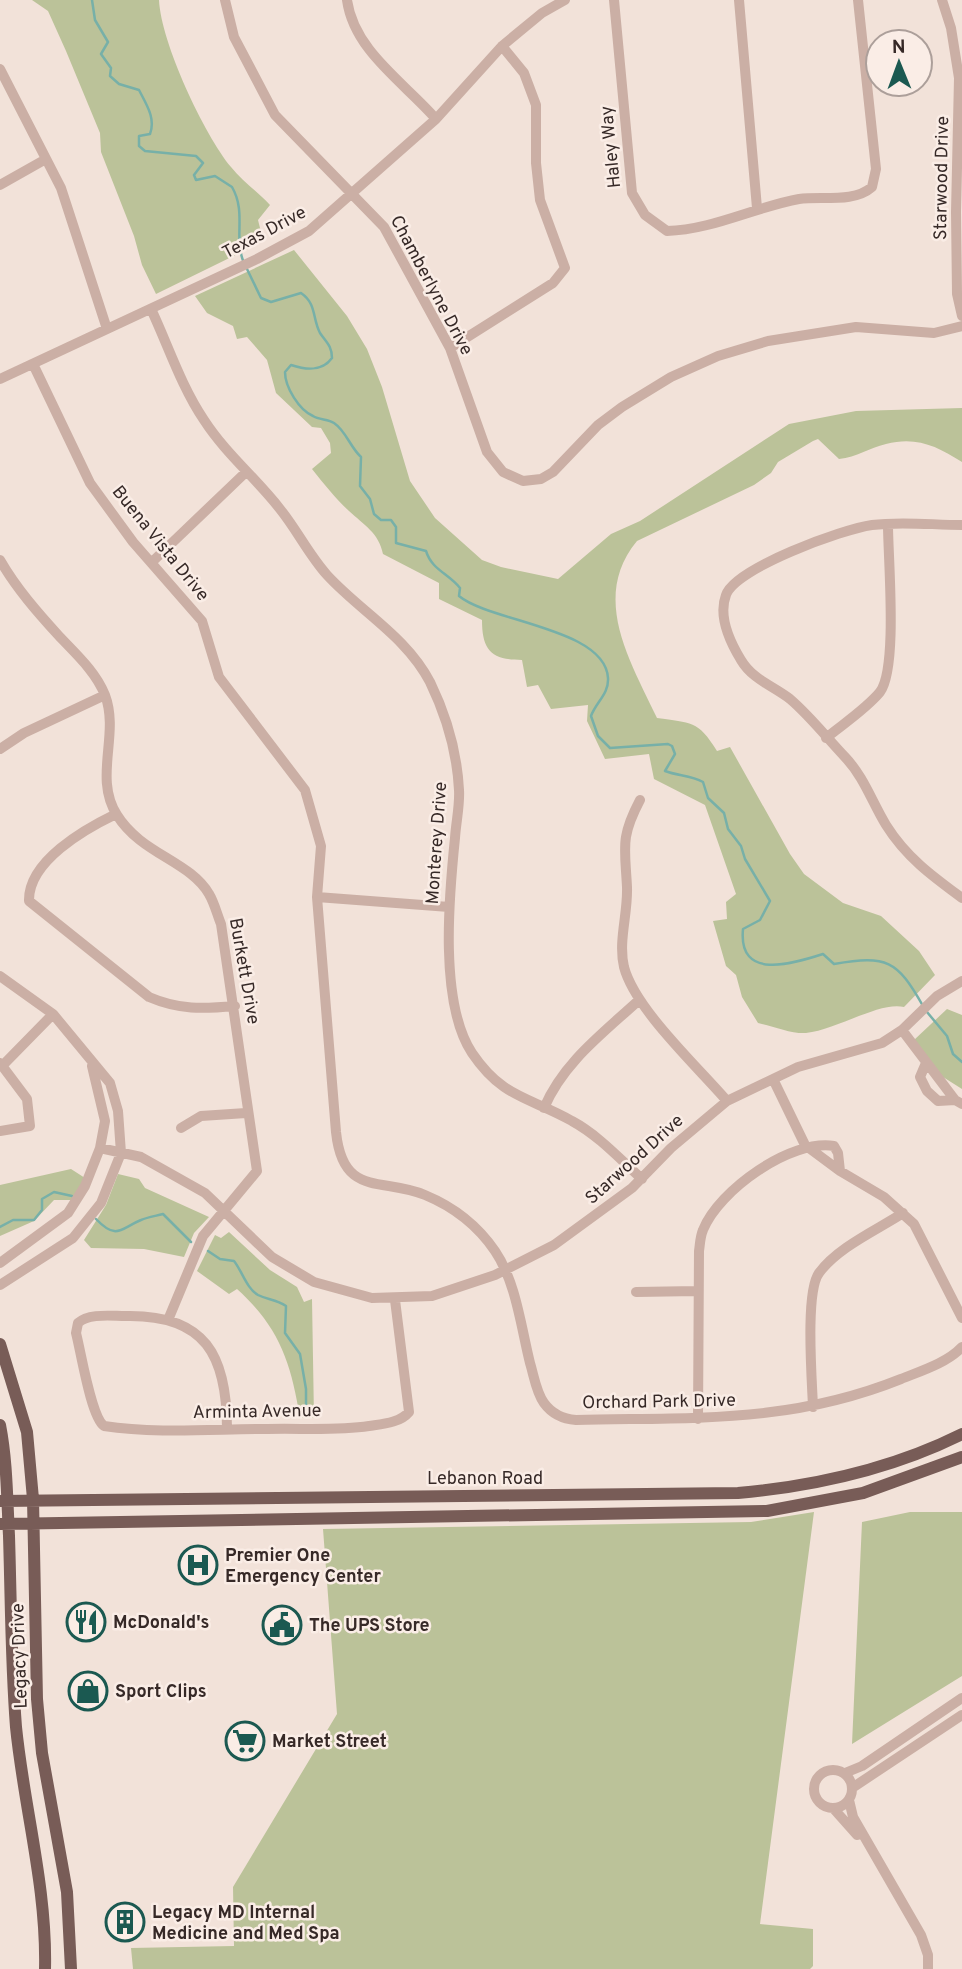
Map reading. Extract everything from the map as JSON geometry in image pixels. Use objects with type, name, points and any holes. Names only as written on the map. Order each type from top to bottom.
[{"type":"main road","name":"Legacy Drive","points":[[0,1344],[27,1432],[34,1523],[39,1725],[67,1892],[71,1969]]},
{"type":"main road","name":"Legacy Drive","points":[[0,1425],[6,1455],[4,1524],[16,1728],[34,1836],[46,1940],[45,1969]]},
{"type":"main road","name":"Lebanon Road","points":[[4,1501],[748,1492],[862,1472],[921,1452],[962,1434]]},
{"type":"main road","points":[[4,1524],[766,1511],[863,1493],[962,1457]]},
{"type":"main road","points":[[265,1497],[266,1521]]},
{"type":"main road","points":[[16,1728],[39,1725]]},
{"type":"street","name":"Chamberlyne Drive","points":[[225,0],[234,37],[275,115],[384,227],[450,348],[487,452],[503,472],[531,481],[553,472],[598,425],[622,407],[671,377],[718,356],[768,341],[856,327],[934,333],[962,326]]},
{"type":"street","points":[[347,0],[355,28],[378,59],[436,119]]},
{"type":"street","name":"Texas Drive","points":[[0,379],[257,259],[309,231],[436,119],[502,46],[552,3],[565,0]]},
{"type":"street","name":"Haley Way","points":[[614,0],[632,193],[653,223],[667,231],[697,227],[757,208],[817,197],[856,196],[872,187],[876,169],[858,0]]},
{"type":"street","points":[[738,0],[757,208]]},
{"type":"street","name":"Starwood Drive","points":[[942,0],[951,27],[959,78],[957,294],[962,316]]},
{"type":"street","points":[[450,348],[553,283],[565,268],[540,200],[536,163],[536,105],[523,72],[502,46]]},
{"type":"street","points":[[0,69],[61,188],[107,329]]},
{"type":"street","points":[[0,185],[46,159]]},
{"type":"street","name":"Monterey Drive","points":[[151,309],[202,418],[245,473],[281,509],[325,573],[386,625],[407,650],[428,679],[448,720],[460,793],[449,907],[449,950],[457,1020],[471,1052],[489,1074],[516,1097],[573,1121],[642,1179]]},
{"type":"street","name":"Buena Vista Drive","points":[[33,364],[90,483],[118,523],[202,621],[219,677],[305,790],[321,846],[317,897],[337,1142],[345,1165],[358,1178]]},
{"type":"street","points":[[152,562],[245,473]]},
{"type":"street","points":[[962,525],[887,525],[833,534],[801,547],[737,581],[726,593],[723,613],[725,625],[741,661],[755,677],[790,699],[866,783],[886,823],[918,866],[962,898]]},
{"type":"street","points":[[826,738],[880,691],[886,680],[890,649],[887,525]]},
{"type":"street","name":"Burkett Drive","points":[[0,560],[28,600],[91,671],[105,695],[111,731],[106,785],[116,814],[138,842],[189,872],[209,893],[221,924],[235,1006],[246,1113],[257,1171],[199,1243],[168,1320]]},
{"type":"street","points":[[0,749],[40,725],[105,695]]},
{"type":"street","points":[[640,800],[625,827],[623,859],[626,916],[622,941],[624,967],[638,1001],[727,1101]]},
{"type":"street","points":[[116,814],[88,828],[54,853],[29,892],[29,901],[149,997],[172,1006],[197,1009],[235,1006]]},
{"type":"street","points":[[317,897],[449,907]]},
{"type":"street","points":[[0,976],[53,1014],[110,1083],[118,1111],[121,1153],[100,1203],[77,1233],[0,1285]]},
{"type":"street","name":"Starwood Drive","points":[[100,1148],[141,1157],[205,1193],[226,1210],[268,1253],[295,1273],[334,1290],[395,1300],[438,1294],[505,1270],[582,1227],[642,1179],[671,1148],[727,1101],[799,1067],[882,1043],[902,1030],[937,996],[962,981]]},
{"type":"street","points":[[544,1108],[554,1084],[573,1061],[638,1001]]},
{"type":"street","points":[[0,1131],[30,1126],[26,1099],[1,1064],[53,1014]]},
{"type":"street","points":[[902,1030],[958,1102]]},
{"type":"street","points":[[0,1262],[64,1217],[80,1195],[100,1148],[104,1121],[92,1063]]},
{"type":"street","points":[[926,1063],[920,1077],[927,1091],[938,1101],[958,1102]]},
{"type":"street","points":[[773,1079],[805,1145],[903,1213],[925,1241],[962,1318]]},
{"type":"street","points":[[181,1128],[201,1116],[246,1113]]},
{"type":"street","points":[[698,1419],[697,1291],[702,1231],[710,1217],[752,1176],[776,1159],[805,1145]]},
{"type":"street","name":"Orchard Park Drive","points":[[358,1178],[375,1186],[425,1195],[455,1211],[484,1236],[505,1270],[539,1392],[551,1411],[566,1419],[698,1419],[756,1416],[813,1407],[905,1378],[947,1358],[962,1347]]},
{"type":"street","points":[[80,1195],[100,1203]]},
{"type":"street","points":[[813,1407],[812,1298],[818,1274],[841,1253],[903,1213]]},
{"type":"street","points":[[64,1217],[74,1223],[77,1233]]},
{"type":"street","points":[[19,1250],[29,1266]]},
{"type":"street","points":[[636,1292],[697,1291]]},
{"type":"street","name":"Arminta Avenue","points":[[168,1320],[145,1315],[103,1316],[85,1318],[77,1325],[76,1333],[94,1408],[101,1425],[227,1429],[356,1428],[398,1420],[409,1412],[395,1300]]},
{"type":"street","points":[[168,1320],[198,1336],[217,1361],[226,1389],[227,1429]]},
{"type":"street","points":[[869,1847],[833,1808],[817,1799],[815,1782],[828,1770],[845,1773],[862,1766],[962,1698]]},
{"type":"street","points":[[852,1788],[962,1715]]},
{"type":"street","points":[[845,1773],[852,1788],[849,1800],[853,1817],[921,1935],[928,1955],[928,1969]]},
{"type":"street","points":[[833,1808],[849,1800]]},
{"type":"green space","points":[[32,0],[159,0],[167,40],[197,111],[220,152],[235,172],[270,205],[258,220],[262,236],[260,243],[156,294],[142,265],[134,236],[101,152],[100,133],[66,51],[48,11]]},
{"type":"green space","points":[[294,250],[347,316],[367,349],[382,387],[410,481],[435,518],[482,560],[501,567],[558,579],[611,534],[640,521],[789,424],[856,411],[962,408],[962,462],[935,447],[907,441],[886,444],[839,459],[818,439],[778,462],[771,473],[754,485],[637,541],[623,563],[617,585],[616,607],[620,630],[636,675],[657,718],[699,728],[717,751],[730,747],[804,874],[843,903],[881,916],[919,951],[935,975],[904,1007],[883,1008],[806,1033],[758,1023],[742,997],[736,975],[726,966],[713,921],[727,919],[726,902],[736,894],[705,805],[654,779],[649,754],[605,759],[587,721],[588,705],[551,709],[538,685],[527,687],[522,660],[503,658],[486,646],[482,620],[439,599],[439,583],[383,554],[374,535],[339,501],[312,469],[331,453],[330,443],[321,428],[312,427],[276,393],[267,360],[247,337],[237,339],[233,326],[207,313],[195,296]]},
{"type":"green space","points":[[947,1009],[962,1015],[962,1089],[943,1077],[914,1040]]},
{"type":"green space","points":[[71,1169],[85,1178],[72,1200],[54,1200],[34,1221],[0,1236],[0,1185]]},
{"type":"green space","points":[[118,1174],[139,1179],[145,1188],[209,1217],[194,1233],[184,1257],[144,1249],[91,1248],[84,1240],[106,1205]]},
{"type":"green space","points":[[229,1232],[270,1270],[297,1287],[304,1302],[312,1299],[314,1418],[300,1418],[287,1363],[263,1317],[237,1289],[229,1294],[197,1271],[215,1235],[221,1238]]},
{"type":"green space","points":[[814,1512],[760,1924],[813,1929],[813,1966],[810,1969],[133,1969],[131,1948],[234,1946],[233,1887],[337,1714],[323,1529],[751,1522]]},
{"type":"green space","points":[[910,1512],[962,1512],[962,1676],[852,1744],[862,1522]]},
{"type":"waterway","points":[[92,0],[95,20],[108,42],[101,54],[111,68],[110,76],[119,84],[139,90],[149,111],[152,128],[150,134],[139,136],[139,146],[145,151],[196,156],[203,163],[194,175],[196,180],[215,176],[232,187],[239,206],[240,244],[244,263]]},
{"type":"waterway","points":[[247,269],[261,298],[271,302],[301,293],[310,302],[320,333],[330,347],[332,358],[319,368],[291,365],[285,372],[287,384],[303,409],[338,426],[361,457],[360,486],[370,499],[374,514],[381,520],[391,520],[396,527],[396,543],[426,551],[432,563],[460,588],[459,596],[474,605],[568,637],[588,648],[602,661],[608,678],[606,689],[591,716],[598,736],[610,748],[668,744],[672,746],[675,754],[665,771],[703,782],[708,798],[724,813],[728,829],[741,846],[745,859],[770,901],[760,920],[743,929],[744,945],[749,956],[770,965],[797,962],[823,954],[834,964],[879,961],[889,964],[906,979],[923,1006]]},
{"type":"waterway","points":[[927,1012],[947,1036],[953,1054],[962,1062]]},
{"type":"waterway","points":[[0,1227],[13,1220],[34,1220],[42,1210],[42,1199],[54,1192],[72,1196]]},
{"type":"waterway","points":[[96,1219],[109,1230],[119,1231],[144,1219],[163,1214],[191,1242]]},
{"type":"waterway","points":[[208,1251],[220,1259],[234,1261],[258,1295],[286,1306],[285,1333],[300,1354],[306,1389],[306,1413]]},
{"type":"place","name":"Premier One Emergency Center","points":[[198,1565]]},
{"type":"place","name":"McDonald's","points":[[86,1622]]},
{"type":"place","name":"The UPS Store","points":[[282,1625]]},
{"type":"place","name":"Sport Clips","points":[[88,1691]]},
{"type":"place","name":"Market Street","points":[[245,1741]]},
{"type":"place","name":"Legacy MD Internal Medicine and Med Spa","points":[[125,1922]]}]
